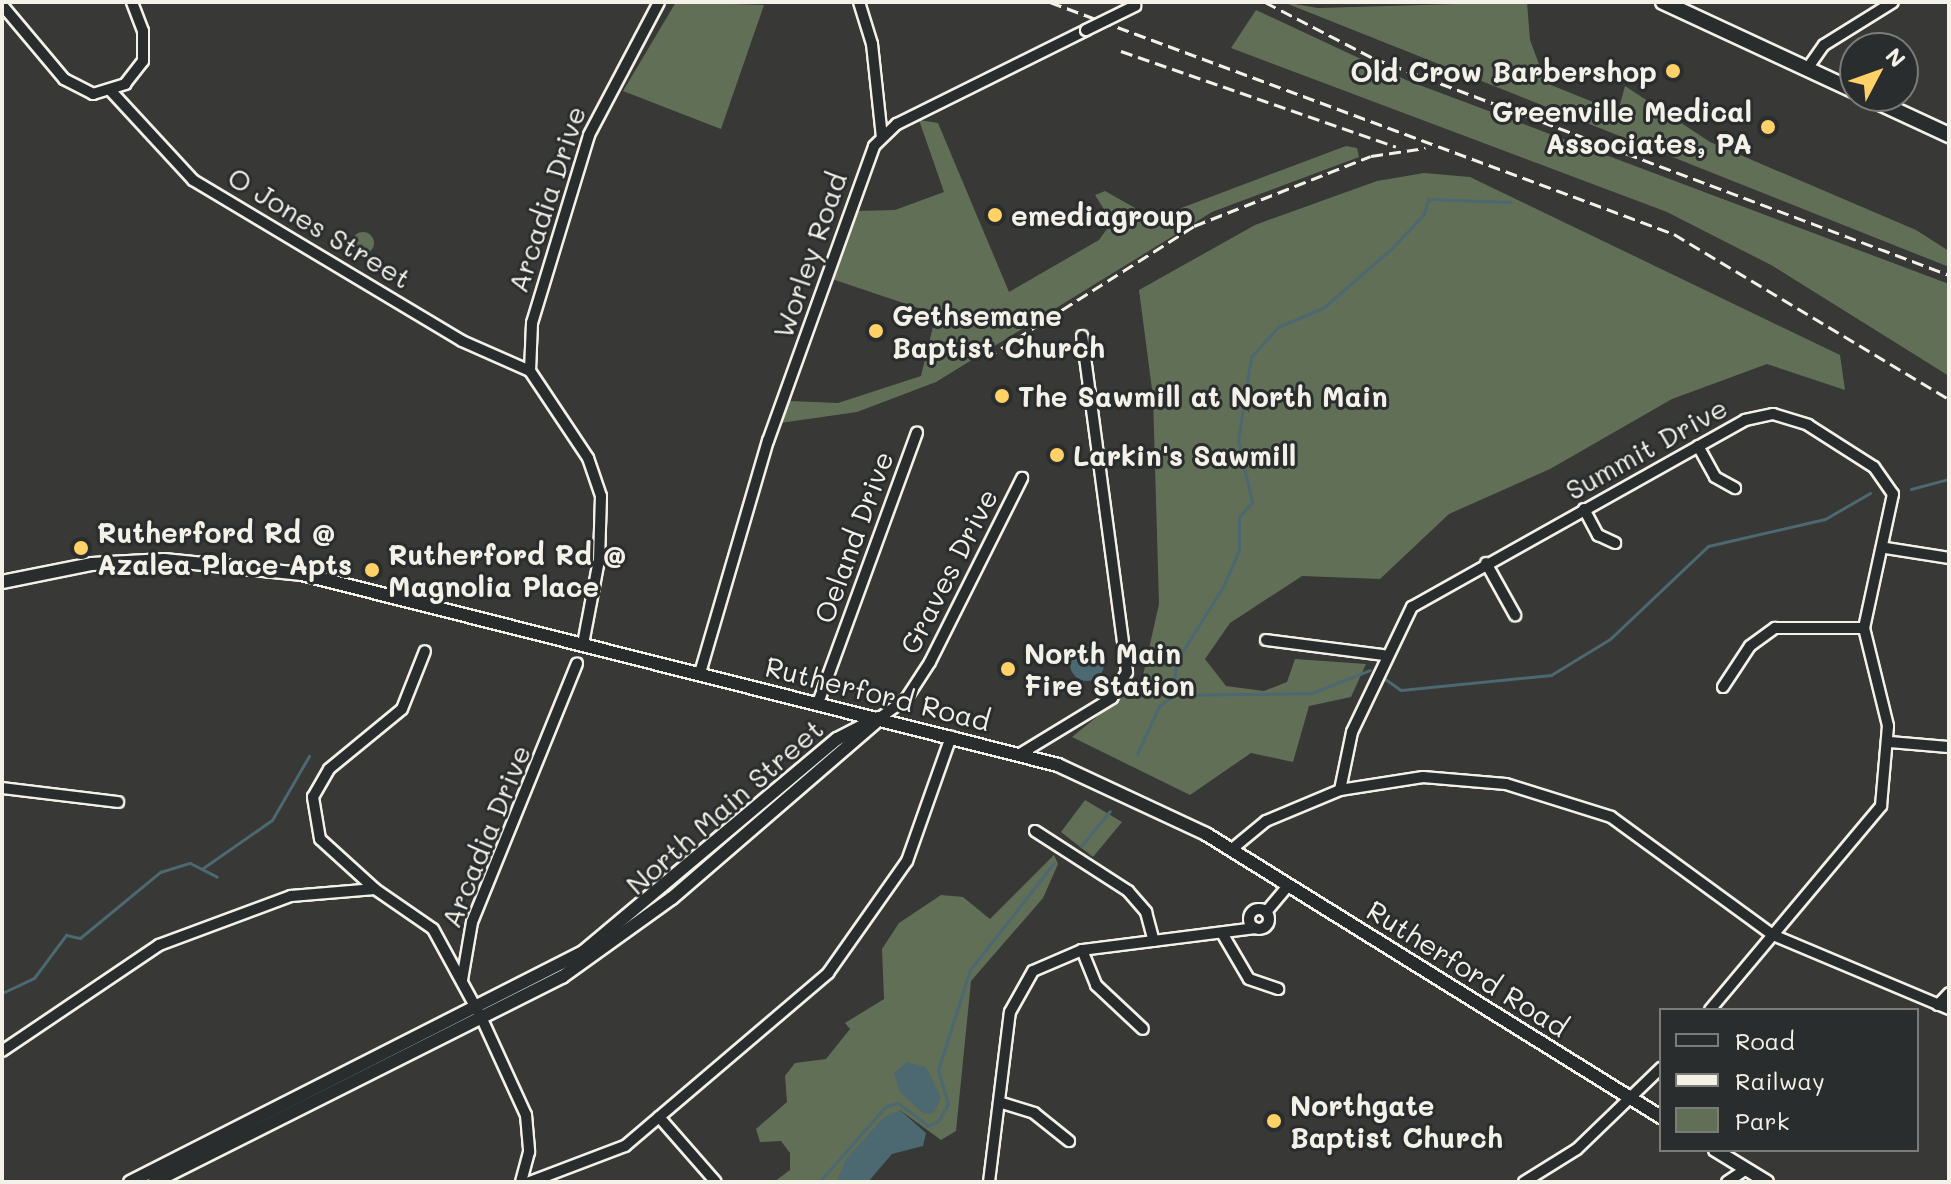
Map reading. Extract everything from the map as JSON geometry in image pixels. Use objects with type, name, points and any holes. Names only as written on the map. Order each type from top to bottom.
[{"type":"main road","points":[[1663,2],[1839,84]]},
{"type":"main road","points":[[1899,112],[1949,135]]},
{"type":"street","points":[[2,5],[74,87],[111,91],[131,78],[145,50],[132,2]]},
{"type":"street","name":"Arcadia Drive","points":[[530,371],[535,303],[567,193],[612,84],[659,2]]},
{"type":"street","points":[[859,2],[871,38],[882,137],[1139,4]]},
{"type":"street","points":[[1807,69],[1824,45],[1893,2]]},
{"type":"street","name":"O Jones Street","points":[[111,91],[193,180],[462,341],[530,371]]},
{"type":"street","name":"Worley Road","points":[[700,673],[771,435],[865,166],[882,137]]},
{"type":"street","points":[[1020,754],[1112,698],[1127,672],[1082,336]]},
{"type":"street","points":[[530,371],[598,482],[599,560],[583,644]]},
{"type":"street","name":"Summit Drive","points":[[1340,790],[1348,744],[1383,655],[1412,607],[1698,446],[1760,415],[1808,425],[1874,467],[1889,486],[1894,510],[1864,628],[1889,742],[1878,814],[1712,1008]]},
{"type":"street","name":"Oeland Drive","points":[[818,703],[917,433]]},
{"type":"street","points":[[1698,446],[1715,477],[1735,488]]},
{"type":"street","name":"Graves Drive","points":[[881,717],[906,699],[930,662],[1022,478]]},
{"type":"street","points":[[1584,509],[1598,535],[1615,543]]},
{"type":"street","points":[[1886,548],[1949,558]]},
{"type":"street","name":"Rutherford Road","points":[[2,582],[104,563],[259,567],[881,717],[1020,754],[1120,791],[1232,849],[1659,1116]]},
{"type":"street","points":[[1486,563],[1515,615]]},
{"type":"street","points":[[1723,687],[1750,646],[1775,628],[1864,628]]},
{"type":"street","points":[[1266,640],[1383,655]]},
{"type":"street","points":[[425,651],[418,683],[402,709],[329,769],[313,797],[320,839],[375,889],[433,929],[479,1015],[526,1115],[529,1152],[521,1182]]},
{"type":"street","name":"Arcadia Drive","points":[[461,982],[472,922],[577,664]]},
{"type":"street","name":"North Main Street","points":[[130,1182],[214,1146],[479,1015],[583,952],[668,894],[837,739],[881,717]]},
{"type":"street","points":[[530,1182],[610,1154],[786,1012],[860,937],[917,840],[951,737]]},
{"type":"street","points":[[1889,742],[1949,747]]},
{"type":"street","points":[[1232,849],[1266,821],[1340,790],[1449,776],[1561,797],[1640,835],[1773,935],[1949,1009]]},
{"type":"street","points":[[2,788],[118,802]]},
{"type":"street","points":[[1035,831],[1128,891],[1146,912],[1154,941]]},
{"type":"street","points":[[1222,933],[1249,916],[1266,912],[1289,885]]},
{"type":"street","points":[[2,1051],[159,945],[291,896],[375,889]]},
{"type":"street","points":[[989,1182],[1002,1103],[1006,1032],[1023,984],[1044,963],[1082,950],[1255,928],[1268,923],[1266,912]]},
{"type":"street","points":[[1249,916],[1255,928]]},
{"type":"street","points":[[1222,933],[1249,979],[1278,989]]},
{"type":"street","points":[[1082,950],[1096,985],[1143,1029]]},
{"type":"street","points":[[1938,1005],[1949,993]]},
{"type":"street","points":[[1524,1182],[1572,1153],[1633,1099],[1659,1070]]},
{"type":"street","points":[[1002,1103],[1034,1113],[1069,1141]]},
{"type":"street","points":[[659,1117],[716,1182]]},
{"type":"street","name":"North Main Street","points":[[154,1182],[214,1146]]},
{"type":"street","points":[[1718,1152],[1767,1182]]},
{"type":"street","points":[[1727,1182],[1746,1169]]},
{"type":"green space","points":[[676,2],[764,5],[721,129],[623,91]]},
{"type":"green space","points":[[1283,2],[1318,8],[1527,2],[1530,40],[1546,83],[1618,112],[1625,86],[1710,142],[1916,230],[1949,251],[1949,267]]},
{"type":"green space","points":[[1256,10],[1406,80],[1949,284],[1949,376],[1771,265],[1667,212],[1231,48]]},
{"type":"green space","points":[[919,120],[938,123],[1009,292],[1099,240],[1112,222],[1095,195],[1105,191],[1144,213],[1168,213],[1346,146],[1357,148],[1359,157],[1212,212],[936,382],[857,412],[780,423],[789,401],[838,403],[921,376],[936,314],[832,279],[855,211],[895,210],[944,192]]},
{"type":"green space","points":[[1424,173],[1470,177],[1840,355],[1845,390],[1767,364],[1672,399],[1550,469],[1449,514],[1380,579],[1302,576],[1230,623],[1205,659],[1226,686],[1264,691],[1287,682],[1295,659],[1366,664],[1351,697],[1309,706],[1293,762],[1251,753],[1190,795],[1072,737],[1142,680],[1159,604],[1153,397],[1139,290],[1255,225],[1377,181]]},
{"type":"green space","points":[[363,232],[371,235],[374,243],[371,251],[363,254],[355,251],[352,243],[355,235]]},
{"type":"green space","points":[[1085,800],[1122,822],[1093,857],[1061,832]]},
{"type":"green space","points":[[1054,855],[1058,864],[1043,898],[971,981],[956,1131],[941,1140],[900,1110],[836,1182],[774,1182],[790,1170],[790,1153],[781,1141],[760,1142],[756,1129],[787,1102],[785,1076],[795,1063],[826,1059],[850,1029],[845,1023],[884,999],[882,949],[899,923],[941,895],[963,897],[990,919]]},
{"type":"water","points":[[1087,647],[1099,652],[1104,664],[1099,676],[1087,681],[1075,676],[1070,664],[1075,652]]},
{"type":"water","points":[[907,1062],[926,1067],[941,1097],[934,1113],[924,1114],[900,1092],[894,1073]]},
{"type":"water","points":[[900,1110],[926,1133],[923,1146],[892,1154],[868,1182],[836,1182],[847,1158],[883,1118]]},
{"type":"waterway","points":[[1174,695],[1176,662],[1224,585],[1239,549],[1239,517],[1252,502],[1238,440],[1251,357],[1278,327],[1323,308],[1392,248],[1424,214],[1428,199],[1510,202]]},
{"type":"waterway","points":[[1911,489],[1949,479]]},
{"type":"waterway","points":[[1385,679],[1401,690],[1551,675],[1610,639],[1708,546],[1825,519],[1870,493]]},
{"type":"waterway","points":[[1137,754],[1159,706],[1174,695],[1312,693],[1370,670]]},
{"type":"waterway","points":[[203,868],[272,820],[309,756]]},
{"type":"waterway","points":[[1081,846],[1110,811]]},
{"type":"waterway","points":[[2,993],[34,978],[66,935],[80,938],[160,872],[190,863],[217,877]]},
{"type":"waterway","points":[[819,1182],[886,1106],[898,1103],[928,1126],[938,1121],[948,1104],[938,1070],[970,970],[1054,863]]},
{"type":"railway","points":[[1050,2],[1674,234],[1949,399]]},
{"type":"railway","points":[[1265,2],[1373,58],[1949,275]]},
{"type":"railway","points":[[1121,51],[1396,147]]},
{"type":"railway","points":[[986,358],[1194,226],[1371,156],[1425,148]]},
{"type":"place","name":"Old Crow Barbershop","points":[[1673,71]]},
{"type":"place","name":"Greenville Medical Associates, PA","points":[[1768,127]]},
{"type":"place","name":"emediagroup","points":[[995,215]]},
{"type":"place","name":"Gethsemane Baptist Church","points":[[876,331]]},
{"type":"place","name":"The Sawmill at North Main","points":[[1002,396]]},
{"type":"place","name":"Larkin's Sawmill","points":[[1057,455]]},
{"type":"place","name":"Rutherford Rd @ Azalea Place Apts","points":[[81,548]]},
{"type":"place","name":"Rutherford Rd @ Magnolia Place","points":[[372,570]]},
{"type":"place","name":"North Main Fire Station","points":[[1008,669]]},
{"type":"place","name":"Northgate Baptist Church","points":[[1274,1121]]}]
